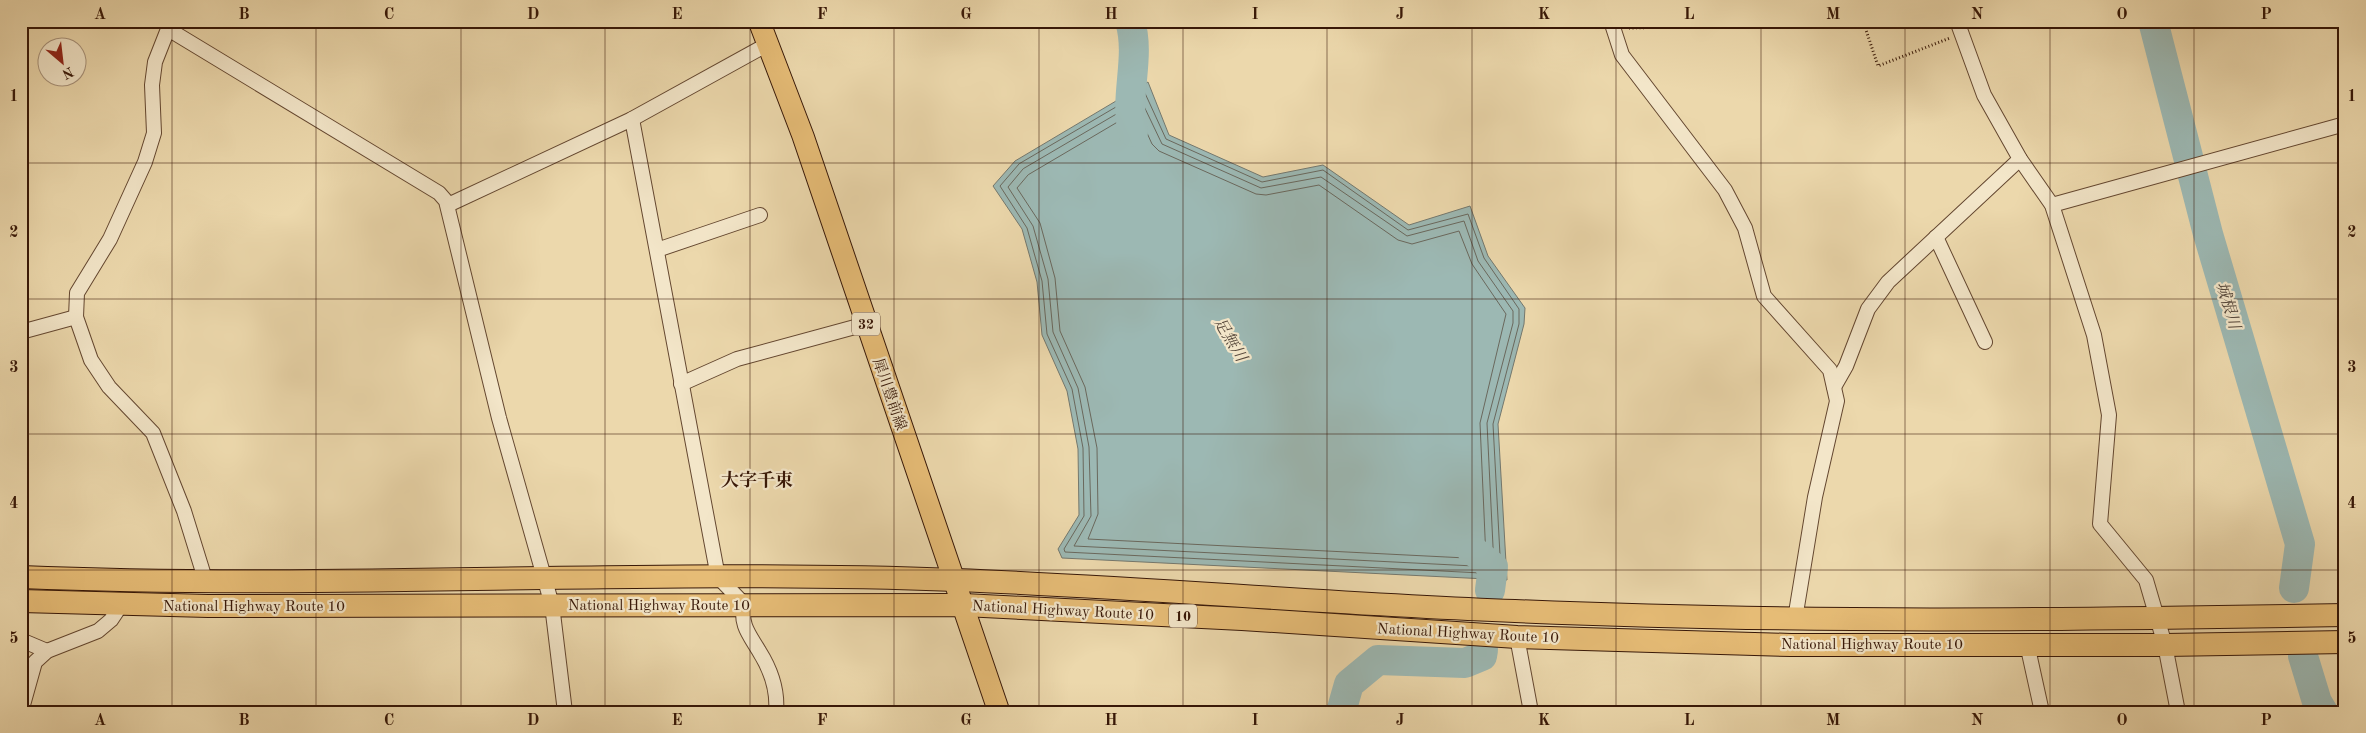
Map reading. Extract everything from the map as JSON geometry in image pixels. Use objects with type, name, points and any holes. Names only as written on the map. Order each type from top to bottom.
[{"type":"highway","name":"National Highway Route 10","points":[[21,576],[206,582],[718,577],[954,580],[1516,611],[1795,618],[2157,618],[2345,615]]},
{"type":"highway","name":"National Highway Route 10","points":[[21,601],[121,605],[964,605],[1242,618],[1517,637],[1792,645],[2164,645],[2345,642]]},
{"type":"main road","name":"犀川豊前線","points":[[759,21],[806,145],[999,712]]},
{"type":"street","points":[[206,582],[181,503],[153,433],[110,387],[91,360],[76,317],[77,293],[110,239],[145,162],[154,133],[152,85],[155,62],[167,25],[439,194],[448,206],[499,418],[552,605],[565,712]]},
{"type":"street","points":[[1612,25],[1622,55],[1725,190],[1745,228],[1764,296],[1830,370],[1836,401],[1815,497],[1795,618]]},
{"type":"street","points":[[1959,28],[1984,95],[2020,159],[2052,205],[2094,335],[2109,415],[2100,524],[2146,580],[2164,645],[2178,712]]},
{"type":"street","points":[[448,206],[632,118],[768,44]]},
{"type":"street","points":[[632,118],[718,577],[744,604],[741,618],[746,632],[770,671],[776,691],[776,712]]},
{"type":"street","points":[[2052,205],[2345,124]]},
{"type":"street","points":[[1834,387],[1846,366],[1868,309],[1888,282],[2020,159]]},
{"type":"street","points":[[657,250],[760,215]]},
{"type":"street","points":[[1936,237],[1985,342]]},
{"type":"street","points":[[21,332],[76,317]]},
{"type":"street","points":[[681,384],[737,359],[866,324]]},
{"type":"street","points":[[21,712],[35,662],[47,651],[98,631],[111,620],[121,605]]},
{"type":"street","points":[[1517,637],[1531,712]]},
{"type":"street","points":[[21,640],[47,651]]},
{"type":"street","points":[[2027,644],[2042,712]]},
{"type":"path","points":[[1612,25],[1756,25],[1760,21]]},
{"type":"path","points":[[1863,21],[1878,66],[1959,28]]},
{"type":"water","points":[[1148,82],[1169,135],[1263,177],[1323,165],[1409,225],[1470,206],[1488,256],[1525,308],[1524,324],[1498,424],[1507,580],[1062,558],[1058,549],[1079,515],[1078,449],[1067,391],[1042,335],[1037,282],[1022,229],[993,186],[1015,161]]},
{"type":"waterway","name":"足無川","points":[[1130,21],[1134,49],[1130,105],[1133,132]]},
{"type":"waterway","name":"城根川","points":[[2153,21],[2208,234],[2300,544],[2294,588]]},
{"type":"waterway","name":"足無川","points":[[1471,549],[1493,567],[1490,590]]},
{"type":"waterway","name":"足無川","points":[[1341,712],[1349,684],[1378,660],[1465,663],[1482,656],[1483,650]]},
{"type":"waterway","name":"城根川","points":[[2303,656],[2317,702],[2323,712]]},
{"type":"district","name":"大字千束","points":[[757,480]]}]
